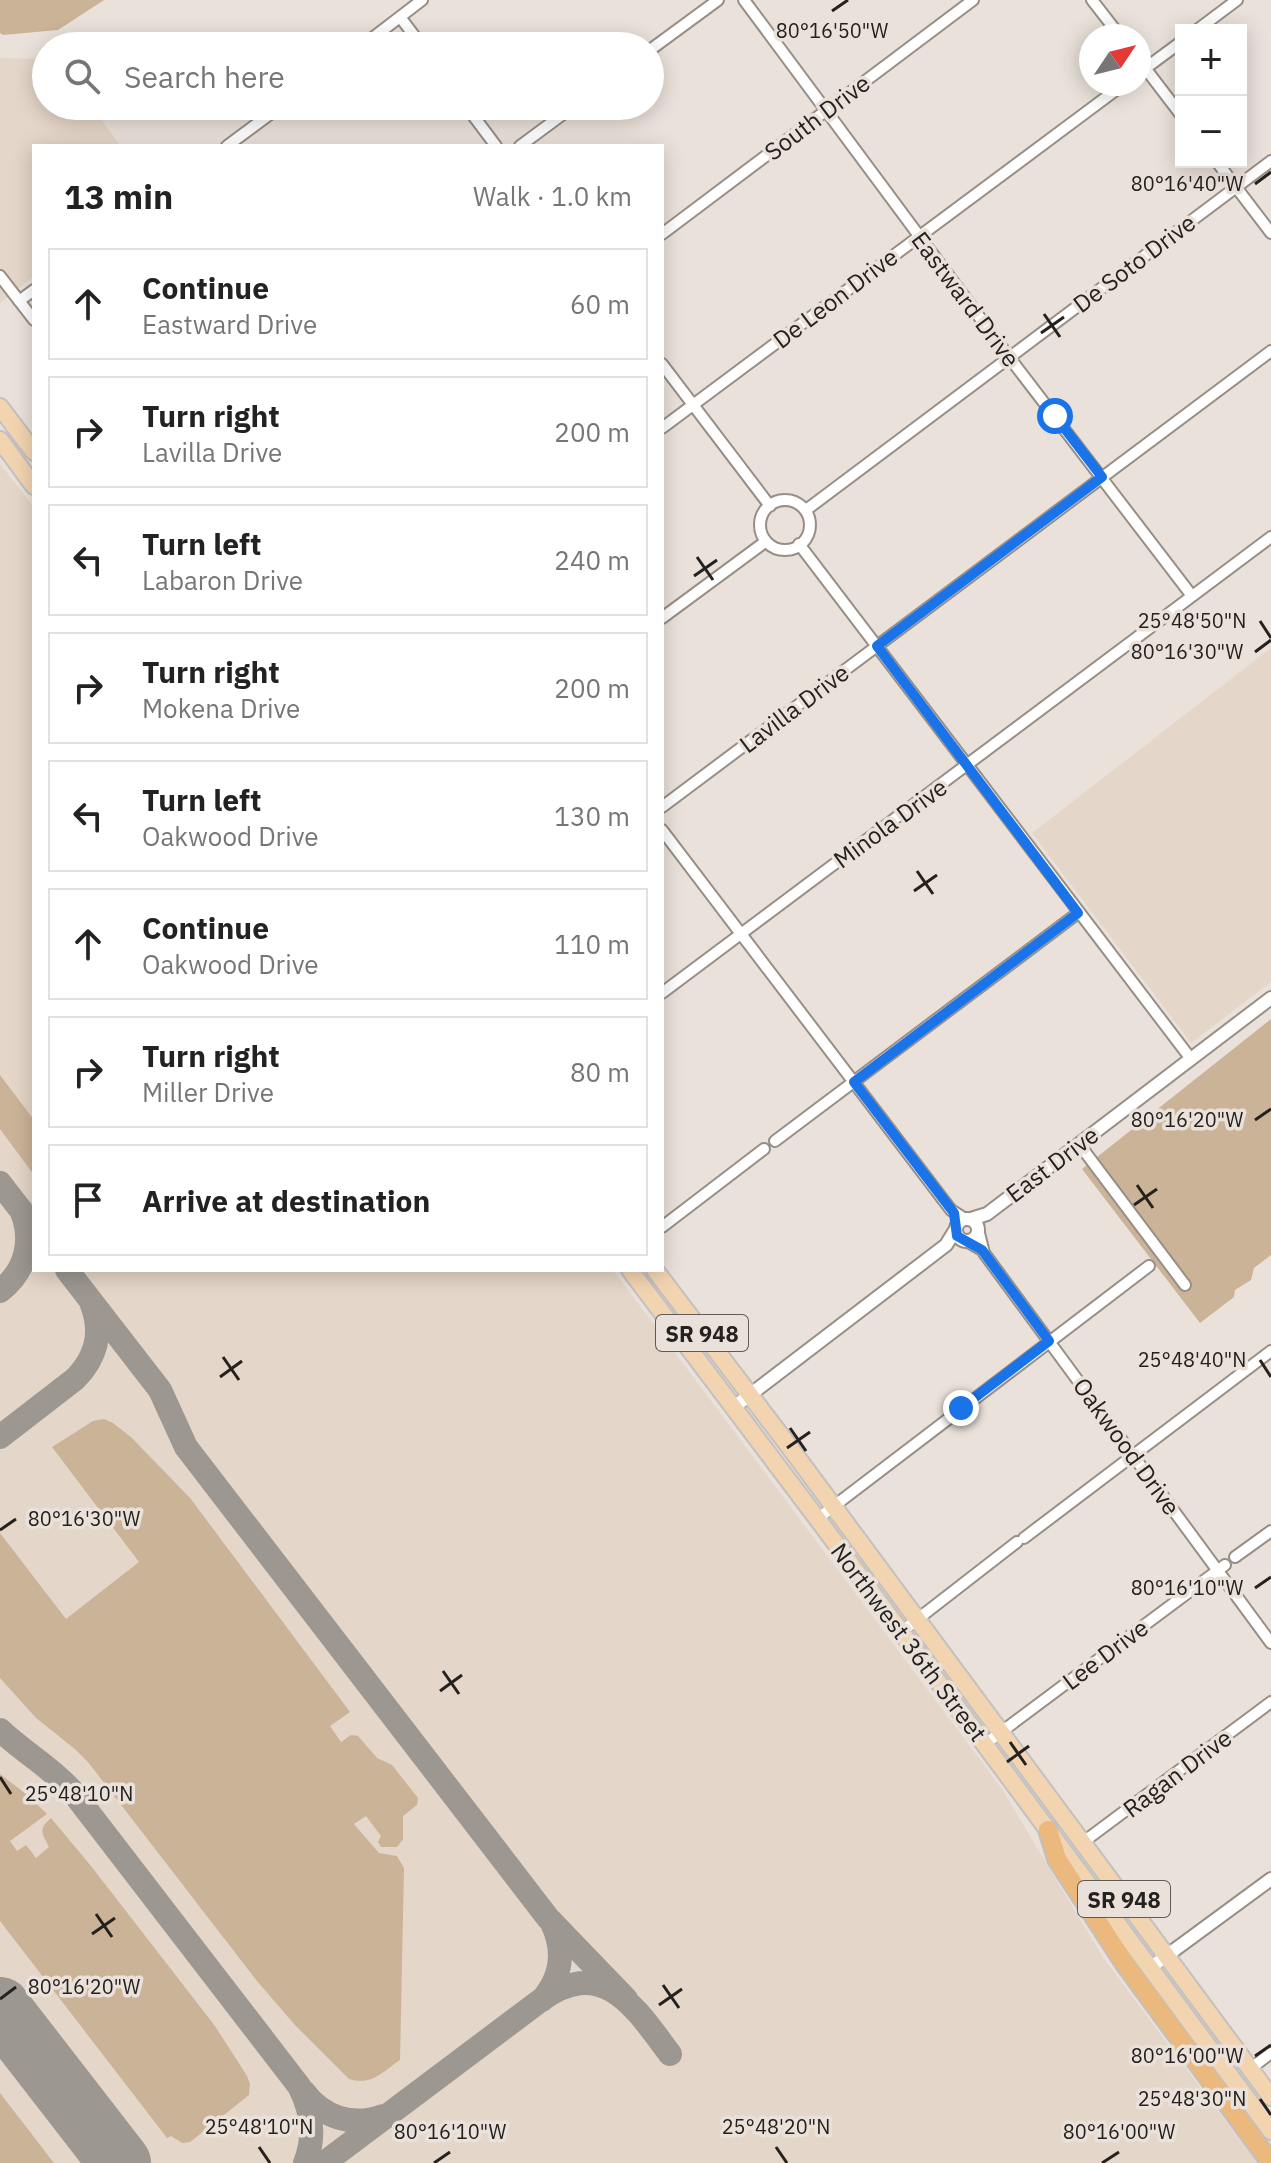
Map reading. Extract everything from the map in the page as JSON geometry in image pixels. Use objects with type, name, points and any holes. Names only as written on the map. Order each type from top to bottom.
[{"type":"highway","points":[[1045,1826],[1057,1859],[1125,1964],[1271,2163]]},
{"type":"main road","points":[[0,407],[32,449]]},
{"type":"main road","points":[[0,440],[32,483]]},
{"type":"main road","name":"Northwest 36th Street","points":[[632,1272],[1271,2131]]},
{"type":"main road","name":"Northwest 36th Street","points":[[657,1272],[1271,2097]]},
{"type":"main road","points":[[1045,1826],[1071,1844],[1082,1843]]},
{"type":"main road","points":[[1221,2064],[1233,2071],[1250,2069]]},
{"type":"street","points":[[380,32],[422,0]]},
{"type":"street","points":[[664,40],[718,0]]},
{"type":"street","name":"Eastward Drive","points":[[744,0],[1009,357],[1192,596]]},
{"type":"street","name":"South Drive","points":[[664,232],[973,0]]},
{"type":"street","points":[[1092,0],[1111,24]]},
{"type":"street","points":[[1205,24],[1237,0]]},
{"type":"street","points":[[400,17],[411,32]]},
{"type":"street","points":[[1151,61],[1175,46]]},
{"type":"street","points":[[1151,79],[1175,108]]},
{"type":"street","name":"De Leon Drive","points":[[664,427],[1108,96]]},
{"type":"street","points":[[230,144],[262,120]]},
{"type":"street","points":[[476,120],[494,144]]},
{"type":"street","points":[[523,144],[555,120]]},
{"type":"street","name":"De Soto Drive","points":[[806,510],[1271,161]]},
{"type":"street","points":[[1222,168],[1271,233]]},
{"type":"street","points":[[0,276],[32,317]]},
{"type":"street","points":[[19,301],[32,291]]},
{"type":"street","name":"Lavilla Drive","points":[[664,806],[1271,351]]},
{"type":"street","points":[[664,367],[770,506]]},
{"type":"street","points":[[788,501],[806,510],[809,529],[799,544],[778,549],[765,542],[760,523],[770,506],[788,501]]},
{"type":"street","name":"Minola Drive","points":[[664,991],[1271,537]]},
{"type":"street","points":[[664,617],[765,542]]},
{"type":"street","points":[[799,544],[1191,1059]]},
{"type":"street","name":"Oakwood Drive","points":[[664,833],[966,1228],[1133,1454],[1222,1567],[1271,1643]]},
{"type":"street","points":[[775,1141],[1078,913]]},
{"type":"street","name":"East Drive","points":[[734,1407],[1271,998]]},
{"type":"street","points":[[1079,1144],[1185,1285]]},
{"type":"street","points":[[664,1225],[764,1149]]},
{"type":"street","points":[[817,1519],[1149,1266]]},
{"type":"street","points":[[901,1632],[1271,1351]]},
{"type":"street","points":[[1235,1557],[1271,1531]]},
{"type":"street","name":"Lee Drive","points":[[985,1744],[1222,1567]]},
{"type":"street","name":"Ragan Drive","points":[[1082,1843],[1271,1702]]},
{"type":"street","points":[[1150,1968],[1271,1879]]},
{"type":"street","points":[[1250,2069],[1271,2053]]},
{"type":"shaded area","points":[[0,0],[104,0],[58,30],[0,33]]},
{"type":"shaded area","points":[[0,58],[32,59],[32,120],[102,120],[120,144],[32,144],[32,278],[0,303]]},
{"type":"shaded area","points":[[0,464],[32,504],[32,1272],[614,1272],[1002,1789],[1102,1956],[1257,2163],[0,2163]]},
{"type":"shaded area","points":[[1271,648],[1271,982],[1191,1043],[1032,833]]},
{"type":"shaded area","points":[[1271,1019],[1271,1255],[1254,1268],[1251,1280],[1235,1290],[1234,1297],[1200,1323],[1082,1169]]},
{"type":"shaded area","points":[[0,1075],[32,1117],[32,1172],[0,1129]]},
{"type":"shaded area","points":[[104,1419],[131,1437],[190,1498],[350,1712],[330,1726],[341,1742],[351,1735],[358,1736],[377,1758],[392,1765],[418,1798],[417,1805],[403,1816],[403,1839],[397,1847],[381,1847],[378,1842],[381,1836],[366,1816],[354,1824],[379,1853],[397,1856],[404,1868],[400,2060],[370,2079],[349,2079],[294,2024],[257,1981],[88,1762],[36,1718],[0,1678],[0,1533],[66,1619],[139,1562],[52,1447],[93,1421]]},
{"type":"shaded area","points":[[0,1774],[47,1814],[10,1841],[17,1851],[26,1845],[36,1858],[49,1847],[43,1829],[51,1818],[215,2026],[247,2076],[249,2095],[190,2142],[182,2143],[171,2136],[167,2138],[0,1921]]},
{"type":"shaded area","points":[[0,2093],[54,2163],[0,2163]]},
{"type":"taxiway","points":[[0,1183],[30,1222]]},
{"type":"taxiway","points":[[0,1291],[16,1274],[25,1254],[27,1232],[21,1210]]},
{"type":"taxiway","points":[[69,1272],[160,1390],[186,1447],[548,1918],[626,1999]]},
{"type":"taxiway","points":[[0,1437],[75,1379],[88,1363],[97,1335],[92,1305]]},
{"type":"taxiway","points":[[0,1730],[72,1791],[299,2086],[311,2124],[311,2143],[305,2163]]},
{"type":"taxiway","points":[[542,2000],[554,1982],[559,1963],[559,1943],[552,1923]]},
{"type":"taxiway","points":[[324,2163],[541,2000],[563,1988],[583,1983],[601,1985],[616,1993],[631,2005],[670,2054]]},
{"type":"taxiway","points":[[303,2091],[320,2108],[339,2118],[360,2121],[383,2116]]},
{"type":"runway","points":[[0,2008],[120,2163]]},
{"type":"route","points":[[961,1408],[1049,1341],[982,1250],[957,1236],[954,1213],[854,1082],[1078,913],[877,646],[1102,477],[1055,416]]}]
